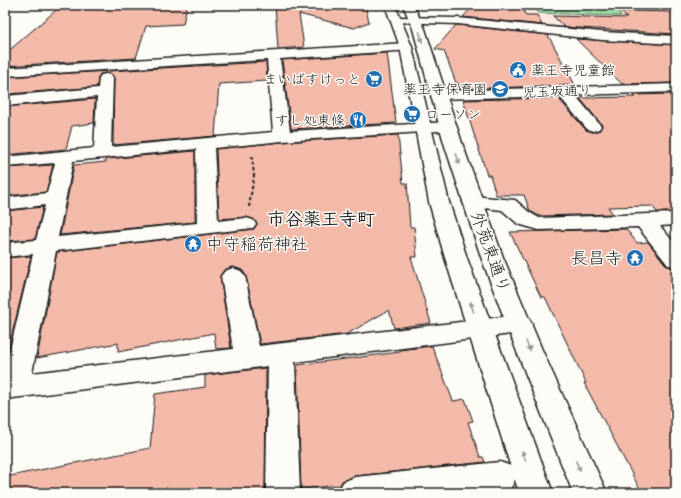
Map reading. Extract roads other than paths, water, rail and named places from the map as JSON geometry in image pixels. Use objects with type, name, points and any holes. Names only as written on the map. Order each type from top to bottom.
[{"type":"street","name":"外苑東通り","points":[[390,5],[406,15],[438,95],[492,257],[590,493]]},
{"type":"street","points":[[461,10],[468,22]]},
{"type":"street","name":"外苑東通り","points":[[406,15],[406,47],[439,202],[479,328],[536,493]]},
{"type":"street","points":[[406,15],[602,36],[676,40]]},
{"type":"street","points":[[5,72],[406,47]]},
{"type":"street","points":[[274,55],[282,136]]},
{"type":"street","points":[[102,154],[104,92],[107,65]]},
{"type":"street","name":"児玉坂通り","points":[[438,95],[676,88]]},
{"type":"street","points":[[562,91],[593,126]]},
{"type":"street","points":[[5,101],[104,92]]},
{"type":"street","points":[[5,162],[282,136],[448,127]]},
{"type":"street","points":[[205,143],[208,228]]},
{"type":"street","points":[[65,157],[46,246],[10,387],[519,324]]},
{"type":"street","points":[[5,204],[56,198]]},
{"type":"street","points":[[473,202],[508,204],[523,218],[531,223],[539,224],[676,219]]},
{"type":"street","points":[[644,220],[676,260]]},
{"type":"street","points":[[5,250],[246,224]]},
{"type":"street","points":[[233,276],[248,358]]},
{"type":"street","points":[[281,354],[283,493]]},
{"type":"street","points":[[355,493],[500,477]]},
{"type":"place","name":"薬王寺児童館","points":[[518,70]]},
{"type":"place","name":"まいばすけっと","points":[[374,79]]},
{"type":"place","name":"薬王寺保育園","points":[[500,89]]},
{"type":"place","name":"ローソン","points":[[412,114]]},
{"type":"place","name":"すし処東條","points":[[358,120]]},
{"type":"place","name":"中守稲荷神社","points":[[193,244]]},
{"type":"place","name":"長昌寺","points":[[635,258]]},
{"type":"district","name":"市谷薬王寺町","points":[[321,219]]}]
